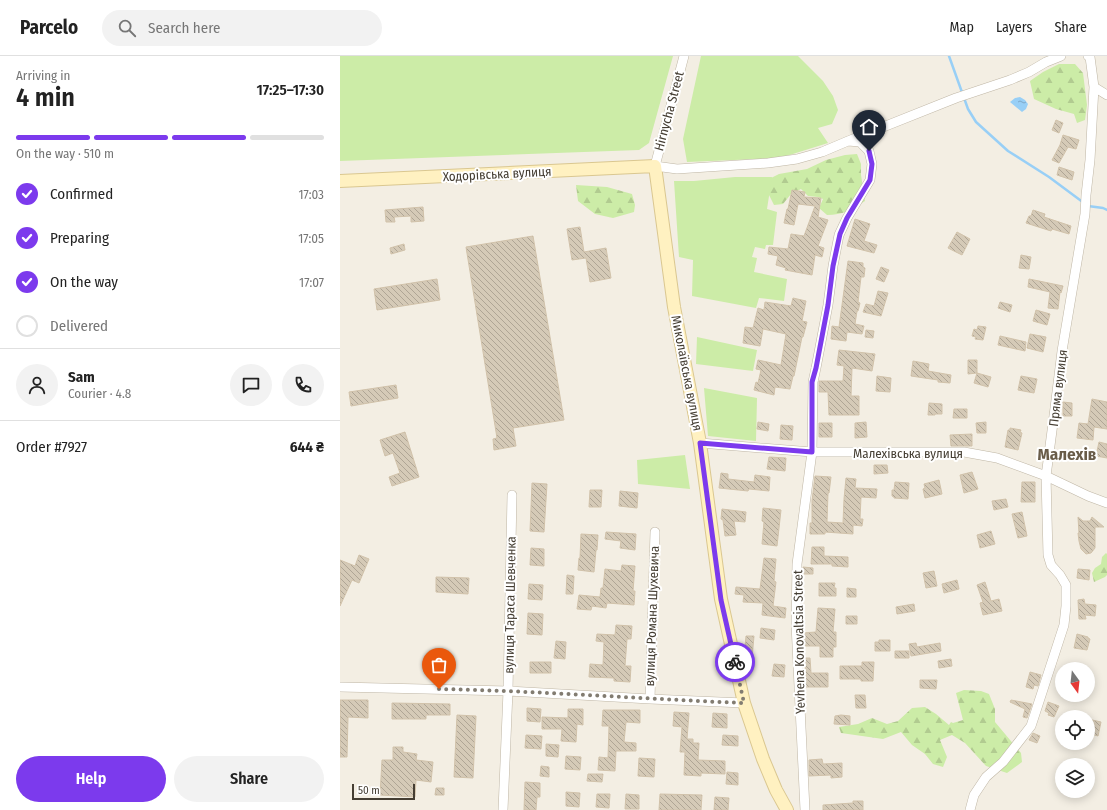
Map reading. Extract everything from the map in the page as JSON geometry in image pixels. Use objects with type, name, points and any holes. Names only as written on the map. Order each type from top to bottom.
[{"type":"main road","name":"Ходорівська вулиця","points":[[340,181],[655,166]]},
{"type":"main road","name":"Миколаївська вулиця","points":[[655,166],[674,307],[700,443],[721,600],[744,703],[763,759],[776,790],[787,810]]},
{"type":"street","name":"Hirnycha Street","points":[[655,166],[684,56]]},
{"type":"street","points":[[655,166],[676,169],[768,163],[797,159],[822,152],[956,98],[1010,80],[1061,56]]},
{"type":"street","name":"Пряма вулиця","points":[[970,810],[974,795],[986,777],[1003,762],[1031,726],[1064,625],[1066,585],[1051,565],[1048,555],[1046,476],[1056,408],[1062,351],[1085,214],[1094,88],[1089,56]]},
{"type":"street","points":[[1094,88],[1107,95]]},
{"type":"street","name":"Yevhena Konovaltsia Street","points":[[805,810],[796,624],[797,564],[812,452],[812,382],[828,305],[833,266],[840,234],[847,218],[870,180],[872,164],[869,151],[860,142],[848,141]]},
{"type":"street","name":"Малехівська вулиця","points":[[700,443],[812,452],[964,452],[997,458],[1046,476],[1088,496],[1107,503]]},
{"type":"street","name":"вулиця Тараса Шевченка","points":[[503,810],[508,690],[512,495]]},
{"type":"street","name":"вулиця Романа Шухевича","points":[[650,699],[655,532]]},
{"type":"street","points":[[340,687],[508,690],[744,703]]},
{"type":"green space","points":[[340,56],[673,56],[649,143],[639,150],[340,161]]},
{"type":"green space","points":[[701,56],[798,56],[823,81],[833,96],[838,110],[832,124],[818,128],[828,143],[780,158],[687,162],[683,139]]},
{"type":"green space","points":[[1059,64],[1075,64],[1083,73],[1087,105],[1085,120],[1077,123],[1074,114],[1056,109],[1034,99],[1030,81]]},
{"type":"green space","points":[[857,154],[861,164],[865,201],[847,211],[827,215],[819,208],[823,199],[808,196],[801,189],[791,194],[783,204],[774,205],[765,187],[767,180],[779,174],[807,169],[826,160],[845,155]]},
{"type":"green space","points":[[735,177],[772,177],[767,209],[777,212],[773,245],[766,245],[765,249],[755,247],[752,257],[757,258],[754,272],[787,279],[784,301],[759,298],[756,308],[692,296],[693,260],[679,257],[674,181],[694,181]]},
{"type":"green space","points":[[576,185],[607,187],[632,194],[635,205],[634,212],[613,218],[595,214],[578,201]]},
{"type":"green space","points":[[697,337],[757,350],[753,371],[696,364]]},
{"type":"green space","points":[[704,388],[757,398],[756,441],[708,436]]},
{"type":"green space","points":[[685,455],[690,489],[638,484],[637,460]]},
{"type":"green space","points":[[1106,553],[1107,575],[1094,582],[1092,573],[1095,568],[1101,564],[1102,557]]},
{"type":"green space","points":[[964,690],[981,691],[989,694],[995,709],[995,722],[1021,753],[1022,762],[1007,773],[986,766],[965,743],[952,735],[940,740],[947,757],[943,767],[933,764],[925,754],[912,745],[901,732],[883,739],[841,733],[839,727],[858,724],[872,718],[887,724],[898,721],[912,708],[925,707],[949,725],[951,722],[953,723],[963,720],[956,693]]},
{"type":"water","points":[[1020,97],[1028,104],[1026,109],[1022,112],[1010,102],[1015,98]]},
{"type":"building","points":[[1056,120],[1063,123],[1059,133],[1052,130]]},
{"type":"building","points":[[1063,135],[1079,140],[1076,149],[1068,147],[1059,163],[1052,160],[1060,145]]},
{"type":"building","points":[[1059,167],[1074,172],[1072,180],[1057,175]]},
{"type":"building","points":[[792,190],[805,192],[804,197],[821,198],[818,217],[828,220],[818,246],[824,248],[822,257],[815,255],[812,275],[785,270],[786,268],[776,265],[778,256],[768,254],[769,247],[788,249],[791,234],[804,236],[815,206],[798,204],[794,225],[784,223]]},
{"type":"building","points":[[423,207],[424,221],[411,222],[411,216],[394,217],[395,222],[386,222],[385,210]]},
{"type":"building","points":[[1033,210],[1045,214],[1044,217],[1071,226],[1069,234],[1052,229],[1051,231],[1026,223]]},
{"type":"building","points":[[855,219],[870,224],[864,241],[877,245],[874,253],[847,246]]},
{"type":"building","points":[[580,227],[584,252],[606,248],[611,278],[590,282],[586,258],[572,260],[567,229]]},
{"type":"building","points":[[957,232],[970,239],[962,255],[948,248]]},
{"type":"building","points":[[533,236],[564,420],[513,428],[516,446],[494,450],[493,439],[497,438],[466,247]]},
{"type":"building","points":[[404,244],[405,250],[391,254],[390,248]]},
{"type":"building","points":[[1021,255],[1031,257],[1029,269],[1019,268]]},
{"type":"building","points":[[848,261],[863,263],[863,267],[865,268],[864,277],[861,277],[858,302],[860,303],[855,324],[864,326],[862,334],[847,332],[846,341],[831,339],[832,326],[839,327]]},
{"type":"building","points":[[881,267],[889,270],[884,282],[876,279]]},
{"type":"building","points":[[437,279],[440,300],[377,310],[374,289]]},
{"type":"building","points":[[1029,279],[1063,286],[1061,293],[1060,292],[1058,309],[1048,308],[1050,292],[1028,287]]},
{"type":"building","points":[[878,291],[888,293],[881,316],[863,312],[866,304],[874,306]]},
{"type":"building","points":[[793,298],[806,301],[802,321],[807,322],[790,389],[775,387],[774,395],[754,390],[756,382],[758,383],[761,370],[756,369],[758,360],[781,365],[786,334],[763,329],[760,346],[743,343],[745,327],[753,328],[758,308],[764,310],[765,302],[791,306]]},
{"type":"building","points":[[1000,302],[1012,305],[1010,312],[998,308]]},
{"type":"building","points":[[1036,310],[1050,314],[1047,325],[1033,321]]},
{"type":"building","points":[[978,326],[986,327],[983,340],[975,339],[976,337],[972,336],[974,329],[977,330]]},
{"type":"building","points":[[866,330],[874,331],[873,338],[865,337]]},
{"type":"building","points":[[1030,334],[1046,337],[1043,352],[1027,348]]},
{"type":"building","points":[[1000,336],[1026,342],[1025,351],[998,345]]},
{"type":"building","points":[[839,350],[875,354],[872,371],[852,368],[851,396],[859,396],[859,415],[829,415],[828,392],[819,392],[819,381],[843,381],[844,366],[837,365]]},
{"type":"building","points":[[968,360],[977,360],[977,373],[968,374]]},
{"type":"building","points":[[913,361],[929,364],[928,371],[951,375],[950,383],[911,376]]},
{"type":"building","points":[[977,373],[991,377],[988,387],[974,383]]},
{"type":"building","points":[[877,376],[891,378],[890,392],[876,391]]},
{"type":"building","points":[[1021,376],[1037,379],[1034,393],[1018,390]]},
{"type":"building","points":[[396,385],[398,398],[351,406],[349,392]]},
{"type":"building","points":[[1092,399],[1107,402],[1107,429],[1094,427],[1093,440],[1077,438],[1079,423],[1088,424]]},
{"type":"building","points":[[1063,402],[1072,403],[1072,416],[1063,416]]},
{"type":"building","points":[[929,403],[942,404],[942,414],[928,415]]},
{"type":"building","points":[[954,409],[967,409],[967,418],[953,418]]},
{"type":"building","points":[[758,422],[769,424],[768,431],[757,429]]},
{"type":"building","points":[[866,422],[867,437],[855,438],[855,423]]},
{"type":"building","points":[[986,422],[986,433],[977,433],[976,423]]},
{"type":"building","points":[[819,423],[832,423],[832,437],[819,437]]},
{"type":"building","points":[[781,425],[793,426],[792,440],[780,439]]},
{"type":"building","points":[[1010,428],[1021,430],[1020,432],[1022,433],[1018,450],[1005,447],[1008,430],[1010,430]]},
{"type":"building","points":[[405,432],[419,477],[392,486],[389,477],[400,473],[393,453],[385,456],[380,440]]},
{"type":"building","points":[[972,434],[972,446],[951,446],[950,435]]},
{"type":"building","points":[[1099,442],[1107,444],[1107,458],[1096,456]]},
{"type":"building","points":[[769,457],[786,458],[785,471],[767,469]]},
{"type":"building","points":[[874,465],[887,465],[888,473],[874,474]]},
{"type":"building","points":[[972,472],[978,489],[964,493],[960,475]]},
{"type":"building","points":[[721,473],[728,474],[728,479],[754,482],[755,475],[770,477],[769,491],[749,489],[748,491],[719,488]]},
{"type":"building","points":[[815,476],[831,477],[828,493],[827,522],[843,523],[846,478],[856,479],[855,488],[877,489],[876,498],[861,497],[860,519],[863,519],[862,526],[853,525],[853,534],[825,532],[825,534],[810,534]]},
{"type":"building","points":[[939,480],[942,494],[925,498],[923,489],[925,488],[924,484]]},
{"type":"building","points":[[895,482],[909,483],[908,499],[894,498],[892,496],[892,490],[894,490]]},
{"type":"building","points":[[1022,482],[1035,482],[1035,502],[1021,502]]},
{"type":"building","points":[[532,483],[547,484],[544,532],[530,531]]},
{"type":"building","points":[[590,490],[602,490],[601,507],[589,507]]},
{"type":"building","points":[[620,491],[638,493],[637,508],[619,506]]},
{"type":"building","points":[[1006,499],[1008,507],[994,510],[992,501]]},
{"type":"building","points":[[763,508],[781,510],[777,546],[762,544],[764,522],[762,521]]},
{"type":"building","points":[[722,509],[746,512],[745,522],[734,521],[736,535],[725,536],[723,520],[721,519]]},
{"type":"building","points":[[1022,512],[1027,536],[1018,538],[1012,514]]},
{"type":"building","points":[[1078,517],[1083,521],[1090,521],[1092,517],[1104,527],[1095,527],[1095,548],[1091,553],[1086,554],[1081,549],[1078,533]]},
{"type":"building","points":[[991,531],[995,544],[980,548],[977,535]]},
{"type":"building","points":[[606,532],[636,534],[635,550],[620,548],[621,541],[605,539]]},
{"type":"building","points":[[581,534],[598,535],[594,572],[578,570]]},
{"type":"building","points":[[812,547],[824,547],[824,556],[848,557],[848,567],[832,566],[832,564],[811,564]]},
{"type":"building","points":[[531,548],[544,549],[544,566],[530,565]]},
{"type":"building","points":[[359,555],[369,559],[359,583],[352,580],[340,606],[340,560],[355,566]]},
{"type":"building","points":[[764,558],[776,559],[774,581],[776,582],[773,606],[786,608],[785,618],[762,615],[763,603],[743,602],[744,595],[735,594],[736,587],[760,589]]},
{"type":"building","points":[[622,565],[635,566],[633,591],[635,591],[634,605],[607,603],[606,608],[592,606],[591,610],[577,609],[579,595],[600,597],[601,588],[603,588],[605,569],[621,571]]},
{"type":"building","points":[[803,567],[813,568],[813,574],[803,574]]},
{"type":"building","points":[[1078,569],[1090,570],[1089,580],[1077,578]]},
{"type":"building","points":[[934,571],[937,586],[926,588],[923,573]]},
{"type":"building","points":[[567,575],[574,576],[573,594],[566,594]]},
{"type":"building","points":[[436,577],[469,578],[468,594],[436,592]]},
{"type":"building","points":[[957,580],[959,589],[944,593],[942,584]]},
{"type":"building","points":[[985,582],[991,601],[999,599],[1002,611],[983,615],[980,603],[983,602],[977,585]]},
{"type":"building","points":[[819,583],[835,583],[834,588],[836,588],[836,596],[819,596]]},
{"type":"building","points":[[529,584],[543,585],[542,600],[528,599]]},
{"type":"building","points":[[847,588],[856,589],[856,597],[847,597]]},
{"type":"building","points":[[1084,599],[1085,604],[1096,605],[1095,616],[1085,615],[1086,619],[1079,619],[1078,600]]},
{"type":"building","points":[[914,604],[915,611],[897,614],[896,607]]},
{"type":"building","points":[[818,608],[835,609],[833,632],[836,632],[836,647],[833,647],[833,657],[820,657],[820,646],[803,646],[802,633],[816,632]]},
{"type":"building","points":[[528,613],[543,614],[542,635],[527,634]]},
{"type":"building","points":[[846,616],[857,616],[857,624],[846,624]]},
{"type":"building","points":[[616,625],[632,626],[631,639],[627,639],[625,666],[631,666],[630,682],[614,681],[614,678],[589,677],[590,664],[603,665],[604,642],[596,641],[597,634],[615,635]]},
{"type":"building","points":[[761,628],[775,630],[774,640],[760,638]]},
{"type":"building","points":[[1077,634],[1090,639],[1087,650],[1074,648]]},
{"type":"building","points":[[746,636],[754,636],[752,658],[744,658]]},
{"type":"building","points":[[879,640],[890,640],[890,651],[875,651],[875,642],[879,642]]},
{"type":"building","points":[[556,641],[566,642],[565,659],[554,658]]},
{"type":"building","points":[[916,643],[917,647],[940,643],[941,651],[911,656],[909,644]]},
{"type":"building","points":[[895,651],[909,651],[909,658],[895,658]]},
{"type":"building","points":[[805,658],[810,658],[811,673],[828,673],[828,687],[805,687]]},
{"type":"building","points":[[951,659],[952,666],[939,668],[938,661]]},
{"type":"building","points":[[530,662],[551,662],[551,673],[530,673]]},
{"type":"building","points":[[862,662],[874,662],[873,681],[861,681],[861,679],[840,679],[840,666],[862,666]]},
{"type":"building","points":[[774,664],[785,665],[784,677],[772,676]]},
{"type":"building","points":[[1030,672],[1041,675],[1038,686],[1034,685],[1033,689],[1026,687]]},
{"type":"building","points":[[920,680],[937,680],[936,689],[920,688]]},
{"type":"building","points":[[855,695],[865,695],[866,708],[856,708]]},
{"type":"building","points":[[340,700],[368,700],[368,718],[348,717],[347,757],[340,757]]},
{"type":"building","points":[[1011,700],[1032,704],[1027,718],[1023,717],[1025,709],[1010,702]]},
{"type":"building","points":[[1048,702],[1059,706],[1057,710],[1055,710],[1054,717],[1048,715],[1049,713],[1045,711]]},
{"type":"building","points":[[392,703],[450,704],[450,715],[426,715],[426,719],[392,719]]},
{"type":"building","points":[[527,708],[541,709],[540,722],[527,721]]},
{"type":"building","points":[[568,709],[583,709],[583,725],[577,724],[576,742],[561,741],[562,729],[542,729],[542,717],[568,718]]},
{"type":"building","points":[[603,710],[640,710],[640,723],[626,722],[624,742],[636,743],[636,751],[616,751],[615,771],[598,770],[599,757],[608,758],[609,726],[602,726]]},
{"type":"building","points":[[674,712],[689,713],[687,739],[693,739],[693,743],[699,743],[698,760],[725,761],[725,774],[701,773],[701,776],[684,775],[685,752],[680,752],[682,727],[673,726]]},
{"type":"building","points":[[713,713],[727,714],[727,728],[712,727]]},
{"type":"building","points":[[457,715],[476,716],[473,778],[454,777]]},
{"type":"building","points":[[835,716],[850,716],[850,725],[834,724]]},
{"type":"building","points":[[1095,721],[1101,722],[1098,736],[1095,735]]},
{"type":"building","points":[[1033,733],[1040,736],[1037,743],[1029,740]]},
{"type":"building","points":[[526,735],[542,736],[541,749],[525,748]]},
{"type":"building","points":[[723,735],[738,736],[738,746],[722,745]]},
{"type":"building","points":[[546,744],[559,745],[558,757],[546,756]]},
{"type":"building","points":[[393,747],[403,747],[403,752],[417,754],[416,760],[433,762],[431,782],[416,780],[415,797],[380,795],[382,760],[393,760]]},
{"type":"building","points":[[566,756],[581,757],[580,770],[565,769]]},
{"type":"building","points":[[639,758],[655,759],[654,777],[638,776]]},
{"type":"building","points":[[822,759],[823,764],[842,763],[842,777],[831,778],[831,775],[809,776],[809,760]]},
{"type":"building","points":[[541,766],[549,767],[549,777],[540,776]]},
{"type":"building","points":[[727,772],[738,773],[738,785],[726,784]]},
{"type":"building","points":[[588,774],[603,774],[602,782],[587,781]]},
{"type":"building","points":[[525,782],[540,783],[540,797],[537,797],[536,810],[524,810]]},
{"type":"building","points":[[436,788],[444,788],[444,795],[435,795]]},
{"type":"building","points":[[566,792],[580,793],[579,807],[566,806]]},
{"type":"building","points":[[597,794],[610,794],[609,808],[596,807]]},
{"type":"building","points":[[626,794],[639,795],[639,809],[625,809]]},
{"type":"building","points":[[660,794],[702,795],[701,810],[659,810]]},
{"type":"building","points":[[715,797],[729,798],[728,810],[714,810]]},
{"type":"building","points":[[853,801],[863,801],[863,810],[823,810],[823,805],[853,803]]},
{"type":"waterway","points":[[949,56],[968,109],[976,122],[1008,151],[1049,177],[1084,203]]},
{"type":"waterway","points":[[1088,206],[1107,210]]},
{"type":"way so far","points":[[439,689],[508,690],[744,703],[735,662]]},
{"type":"district","name":"Малехів","points":[[1067,454]]},
{"type":"route","points":[[735,662],[721,600],[700,443],[812,452],[812,382],[828,305],[833,266],[840,234],[847,218],[870,180],[872,164],[869,151]]}]
